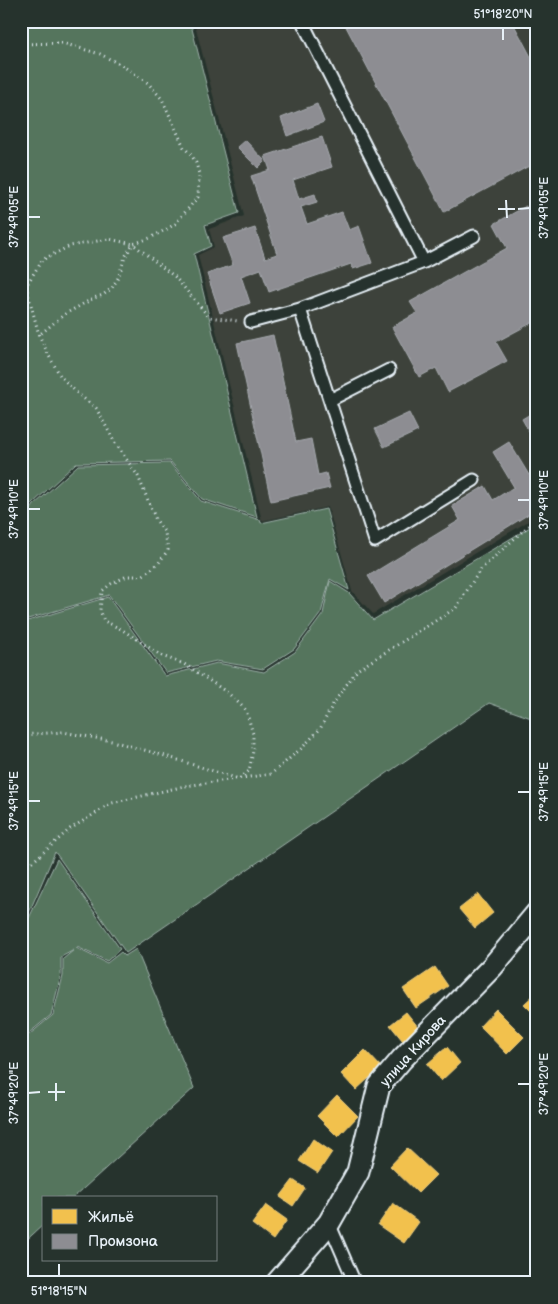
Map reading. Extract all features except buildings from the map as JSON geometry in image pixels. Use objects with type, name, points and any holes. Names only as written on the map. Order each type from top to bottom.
[{"type":"street","name":"улица Кирова","points":[[277,1283],[329,1223],[358,1172],[379,1086],[402,1059],[492,967],[537,913]]},
{"type":"lane","points":[[302,21],[424,262]]},
{"type":"lane","points":[[251,322],[300,309],[424,262],[474,236]]},
{"type":"lane","points":[[300,309],[375,541],[474,480]]},
{"type":"lane","points":[[330,400],[389,370]]},
{"type":"lane","points":[[329,1223],[355,1283]]},
{"type":"path","points":[[21,44],[62,43],[100,54],[123,66],[148,83],[162,99],[184,147],[196,164],[199,174],[198,197],[175,224],[150,238],[133,244],[125,257],[118,278],[112,288],[103,295],[65,314],[40,335]]},
{"type":"path","points":[[21,317],[26,286],[42,260],[70,246],[109,239],[133,244],[174,277],[209,317],[251,322]]},
{"type":"path","points":[[21,285],[26,286]]},
{"type":"path","points":[[26,286],[40,335],[49,356],[61,377],[96,408],[114,441],[138,476],[156,520],[165,533],[168,550],[158,564],[142,576],[127,576],[102,591],[100,610],[104,621],[121,629],[162,656],[184,664],[228,693],[246,710],[253,734],[253,752],[248,771],[239,779]]},
{"type":"path","points":[[21,872],[70,829],[112,803],[185,786],[271,774],[320,730],[334,704],[357,670],[456,608],[480,570],[526,528],[537,521]]},
{"type":"path","points":[[21,735],[63,732],[112,741],[239,779]]},
{"type":"shaded area","points":[[194,21],[537,21],[537,516],[373,614],[352,591],[328,507],[262,521],[198,255],[214,247],[209,229],[244,216]]},
{"type":"green space","points":[[21,21],[190,21],[239,213],[205,225],[211,246],[194,254],[257,517],[202,499],[170,461],[76,463],[32,504],[21,520]]},
{"type":"green space","points":[[170,463],[201,501],[260,520],[261,523],[326,509],[349,590],[330,579],[321,613],[294,649],[263,669],[216,661],[166,673],[109,595],[21,621],[21,524],[34,505],[78,465]]},
{"type":"green space","points":[[537,523],[537,713],[534,719],[489,703],[126,953],[55,852],[28,915],[21,923],[21,623],[108,597],[165,676],[217,663],[264,672],[295,652],[323,614],[330,581],[349,593],[373,620]]},
{"type":"green space","points":[[57,859],[120,949],[107,961],[76,948],[107,963],[121,952],[125,956],[136,949],[194,1088],[75,1196],[42,1196],[42,1226],[21,1245],[21,1036],[30,1034],[53,1015],[63,976],[63,959],[74,950],[61,957],[61,975],[51,1015],[29,1033],[21,1035],[21,928],[29,918]]}]
